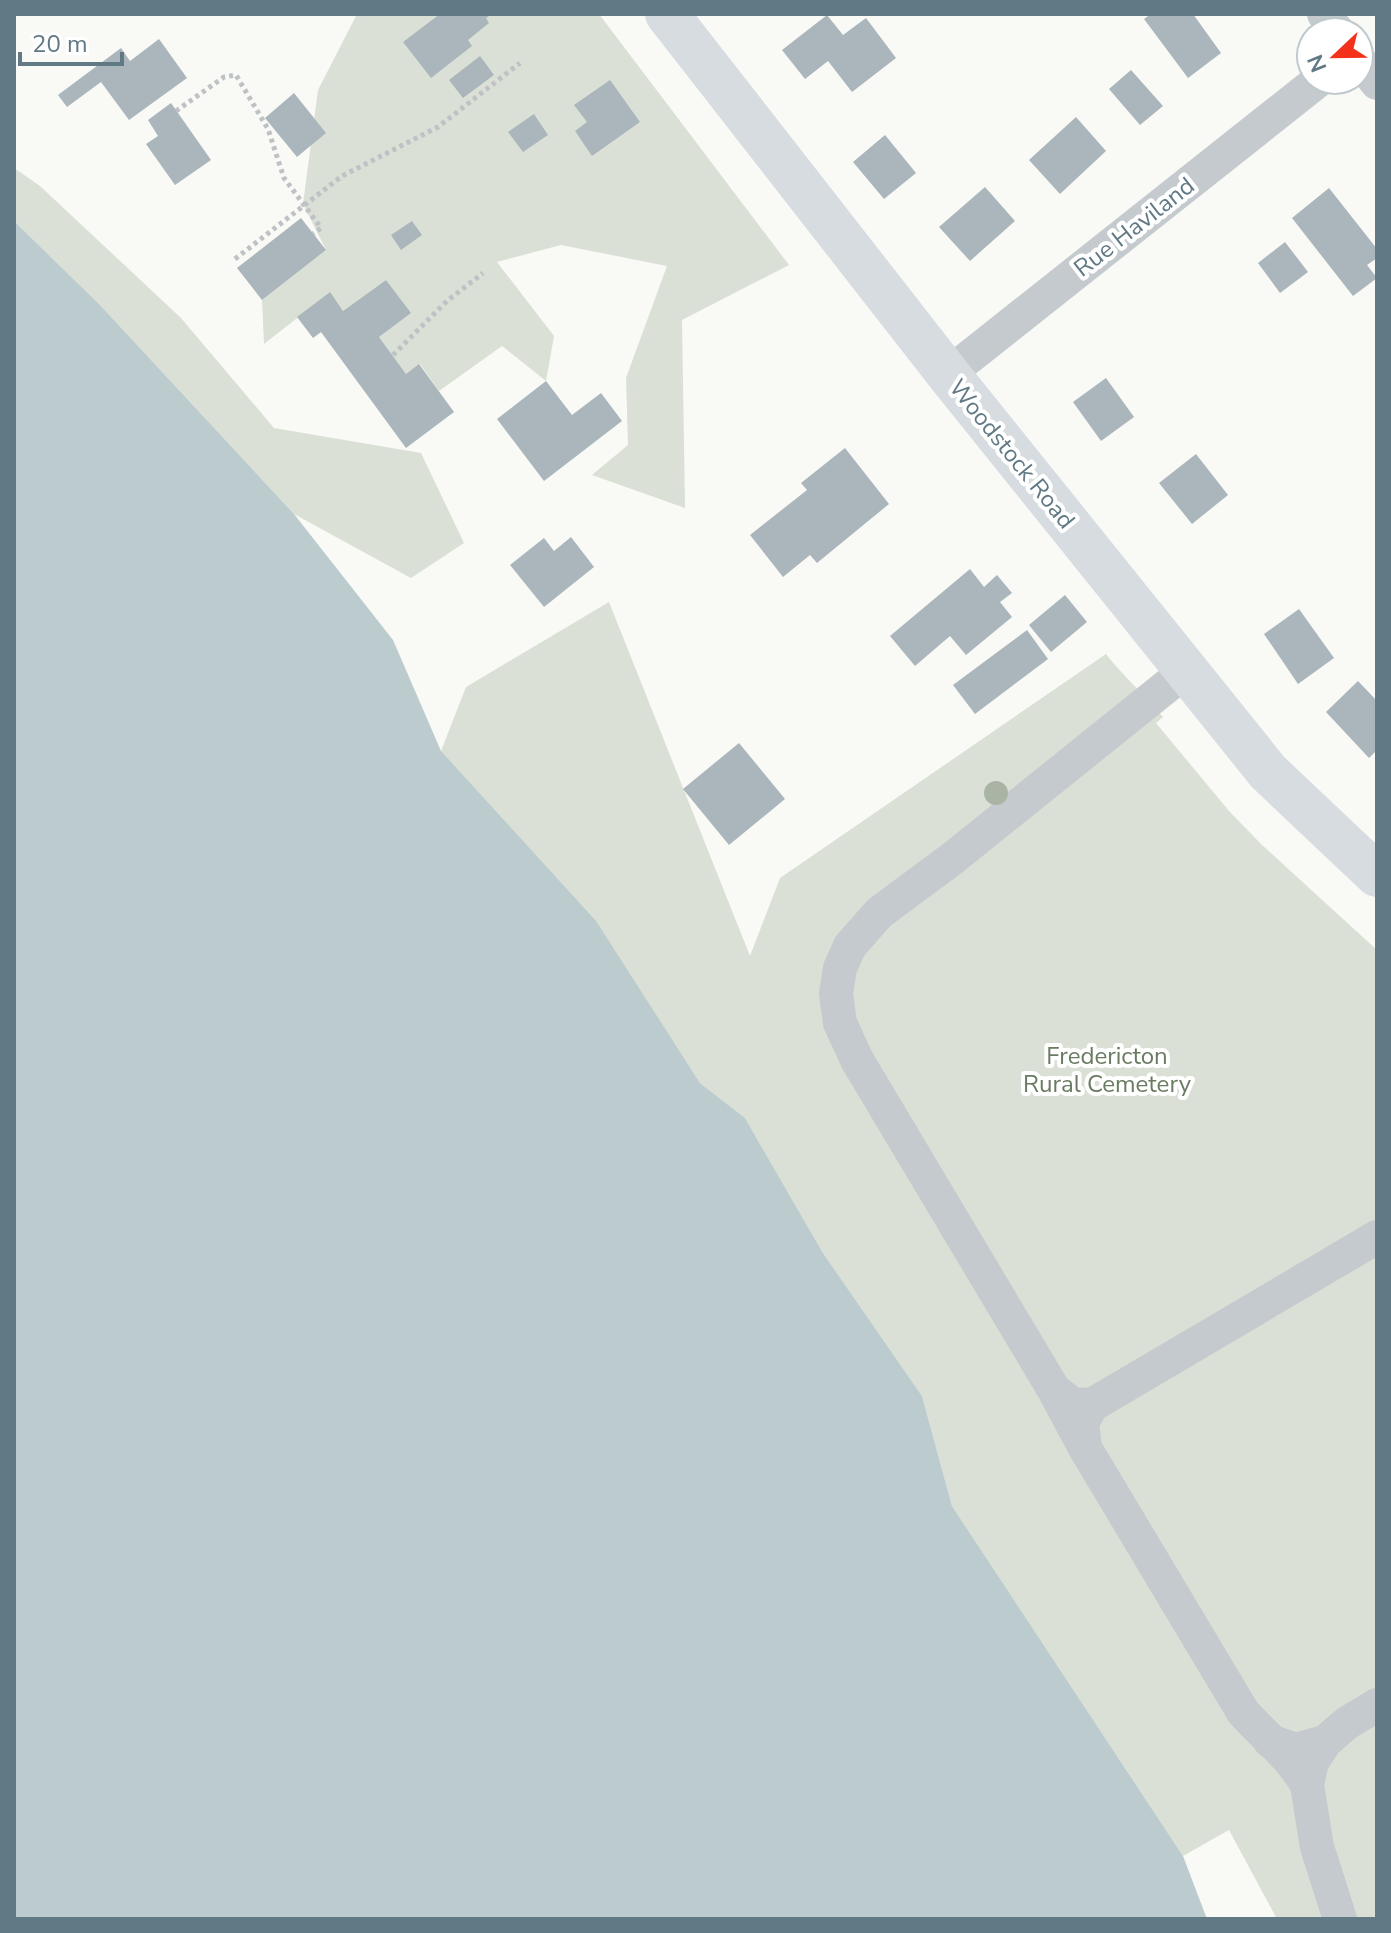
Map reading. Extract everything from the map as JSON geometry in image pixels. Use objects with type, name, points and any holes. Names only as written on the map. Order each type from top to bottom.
[{"type":"main road","name":"Woodstock Road","points":[[667,14],[948,374],[1268,772],[1377,875]]},
{"type":"street","name":"Rue Haviland","points":[[948,374],[1299,96]]},
{"type":"street","points":[[1187,670],[953,858],[879,913],[850,946],[840,968],[836,994],[840,1023],[857,1060],[943,1201],[1085,1448],[1243,1712],[1293,1760],[1307,1785],[1317,1847],[1340,1919]]},
{"type":"street","points":[[1085,1448],[1082,1423],[1092,1405],[1377,1237]]},
{"type":"street","points":[[1054,1390],[1072,1404],[1092,1405]]},
{"type":"street","points":[[1307,1785],[1312,1762],[1325,1742],[1347,1723],[1377,1705]]},
{"type":"street","points":[[1270,1741],[1296,1750],[1325,1742]]},
{"type":"path","points":[[235,259],[342,176],[438,127],[520,63]]},
{"type":"path","points":[[176,111],[224,77],[236,75],[268,129],[284,178],[321,228],[313,234]]},
{"type":"path","points":[[393,355],[447,301],[483,273]]},
{"type":"green space","points":[[357,14],[599,14],[789,265],[682,320],[685,508],[592,475],[628,445],[626,378],[667,266],[561,245],[497,262],[554,336],[546,381],[502,346],[439,391],[420,364],[406,374],[379,337],[410,313],[386,280],[343,311],[329,293],[264,344],[262,300],[326,250],[303,204],[318,90]]},
{"type":"green space","points":[[14,168],[40,186],[181,318],[274,428],[421,453],[464,543],[411,578],[294,514],[99,304],[14,221]]},
{"type":"green space","name":"Fredericton Rural Cemetery","points":[[609,602],[750,956],[780,878],[1106,654],[1163,717],[1156,723],[1229,811],[1377,950],[1377,1919],[1277,1919],[1229,1830],[1183,1856],[952,1506],[922,1396],[823,1253],[745,1118],[700,1083],[668,1034],[441,751],[466,687]]},
{"type":"shaded area","points":[[14,221],[99,304],[294,514],[393,640],[441,751],[596,921],[700,1083],[745,1118],[823,1253],[922,1396],[952,1506],[1183,1856],[1207,1919],[14,1919]]},
{"type":"building","points":[[440,14],[492,14],[486,18],[489,23],[468,40],[472,46],[431,78],[403,42]]},
{"type":"building","points":[[1151,14],[1193,14],[1221,53],[1188,78],[1144,19]]},
{"type":"building","points":[[827,15],[843,35],[866,18],[896,58],[852,92],[828,61],[805,79],[782,50]]},
{"type":"building","points":[[159,39],[187,78],[129,120],[101,82],[67,107],[58,95],[121,48],[130,61]]},
{"type":"building","points":[[480,56],[494,75],[463,98],[449,80]]},
{"type":"building","points":[[1131,70],[1163,106],[1140,125],[1109,89]]},
{"type":"building","points":[[610,80],[640,122],[592,156],[575,131],[587,122],[574,105]]},
{"type":"building","points":[[294,93],[326,133],[297,157],[265,118]]},
{"type":"building","points":[[171,103],[211,160],[175,185],[146,144],[158,136],[148,120]]},
{"type":"building","points":[[534,114],[548,135],[523,152],[508,132]]},
{"type":"building","points":[[1076,117],[1106,151],[1060,194],[1029,160]]},
{"type":"building","points":[[885,135],[916,173],[884,199],[853,162]]},
{"type":"building","points":[[985,187],[1015,221],[970,261],[939,227]]},
{"type":"building","points":[[1329,188],[1377,249],[1377,258],[1367,265],[1377,278],[1353,296],[1292,218]]},
{"type":"building","points":[[301,218],[326,250],[262,300],[237,268]]},
{"type":"building","points":[[412,221],[422,235],[401,250],[391,235]]},
{"type":"building","points":[[1285,242],[1308,272],[1280,293],[1258,263]]},
{"type":"building","points":[[386,280],[411,313],[379,337],[406,374],[419,364],[454,412],[406,448],[321,332],[313,338],[297,317],[330,292],[343,311]]},
{"type":"building","points":[[1106,378],[1134,417],[1101,441],[1073,402]]},
{"type":"building","points":[[546,381],[572,415],[601,393],[622,421],[544,481],[497,419]]},
{"type":"building","points":[[845,448],[889,504],[817,563],[810,555],[783,577],[750,535],[807,490],[801,483]]},
{"type":"building","points":[[1196,454],[1228,495],[1192,524],[1159,483]]},
{"type":"building","points":[[571,537],[594,567],[544,607],[510,565],[544,538],[554,551]]},
{"type":"building","points":[[970,569],[984,587],[997,575],[1012,593],[1000,602],[1012,617],[966,655],[950,636],[915,666],[890,636]]},
{"type":"building","points":[[1065,595],[1087,622],[1051,652],[1029,625]]},
{"type":"building","points":[[1299,609],[1334,658],[1298,684],[1264,634]]},
{"type":"building","points":[[1027,630],[1048,659],[975,714],[953,685]]},
{"type":"building","points":[[1358,681],[1377,701],[1377,750],[1369,758],[1326,712]]},
{"type":"building","points":[[739,743],[785,799],[729,845],[683,789]]}]
